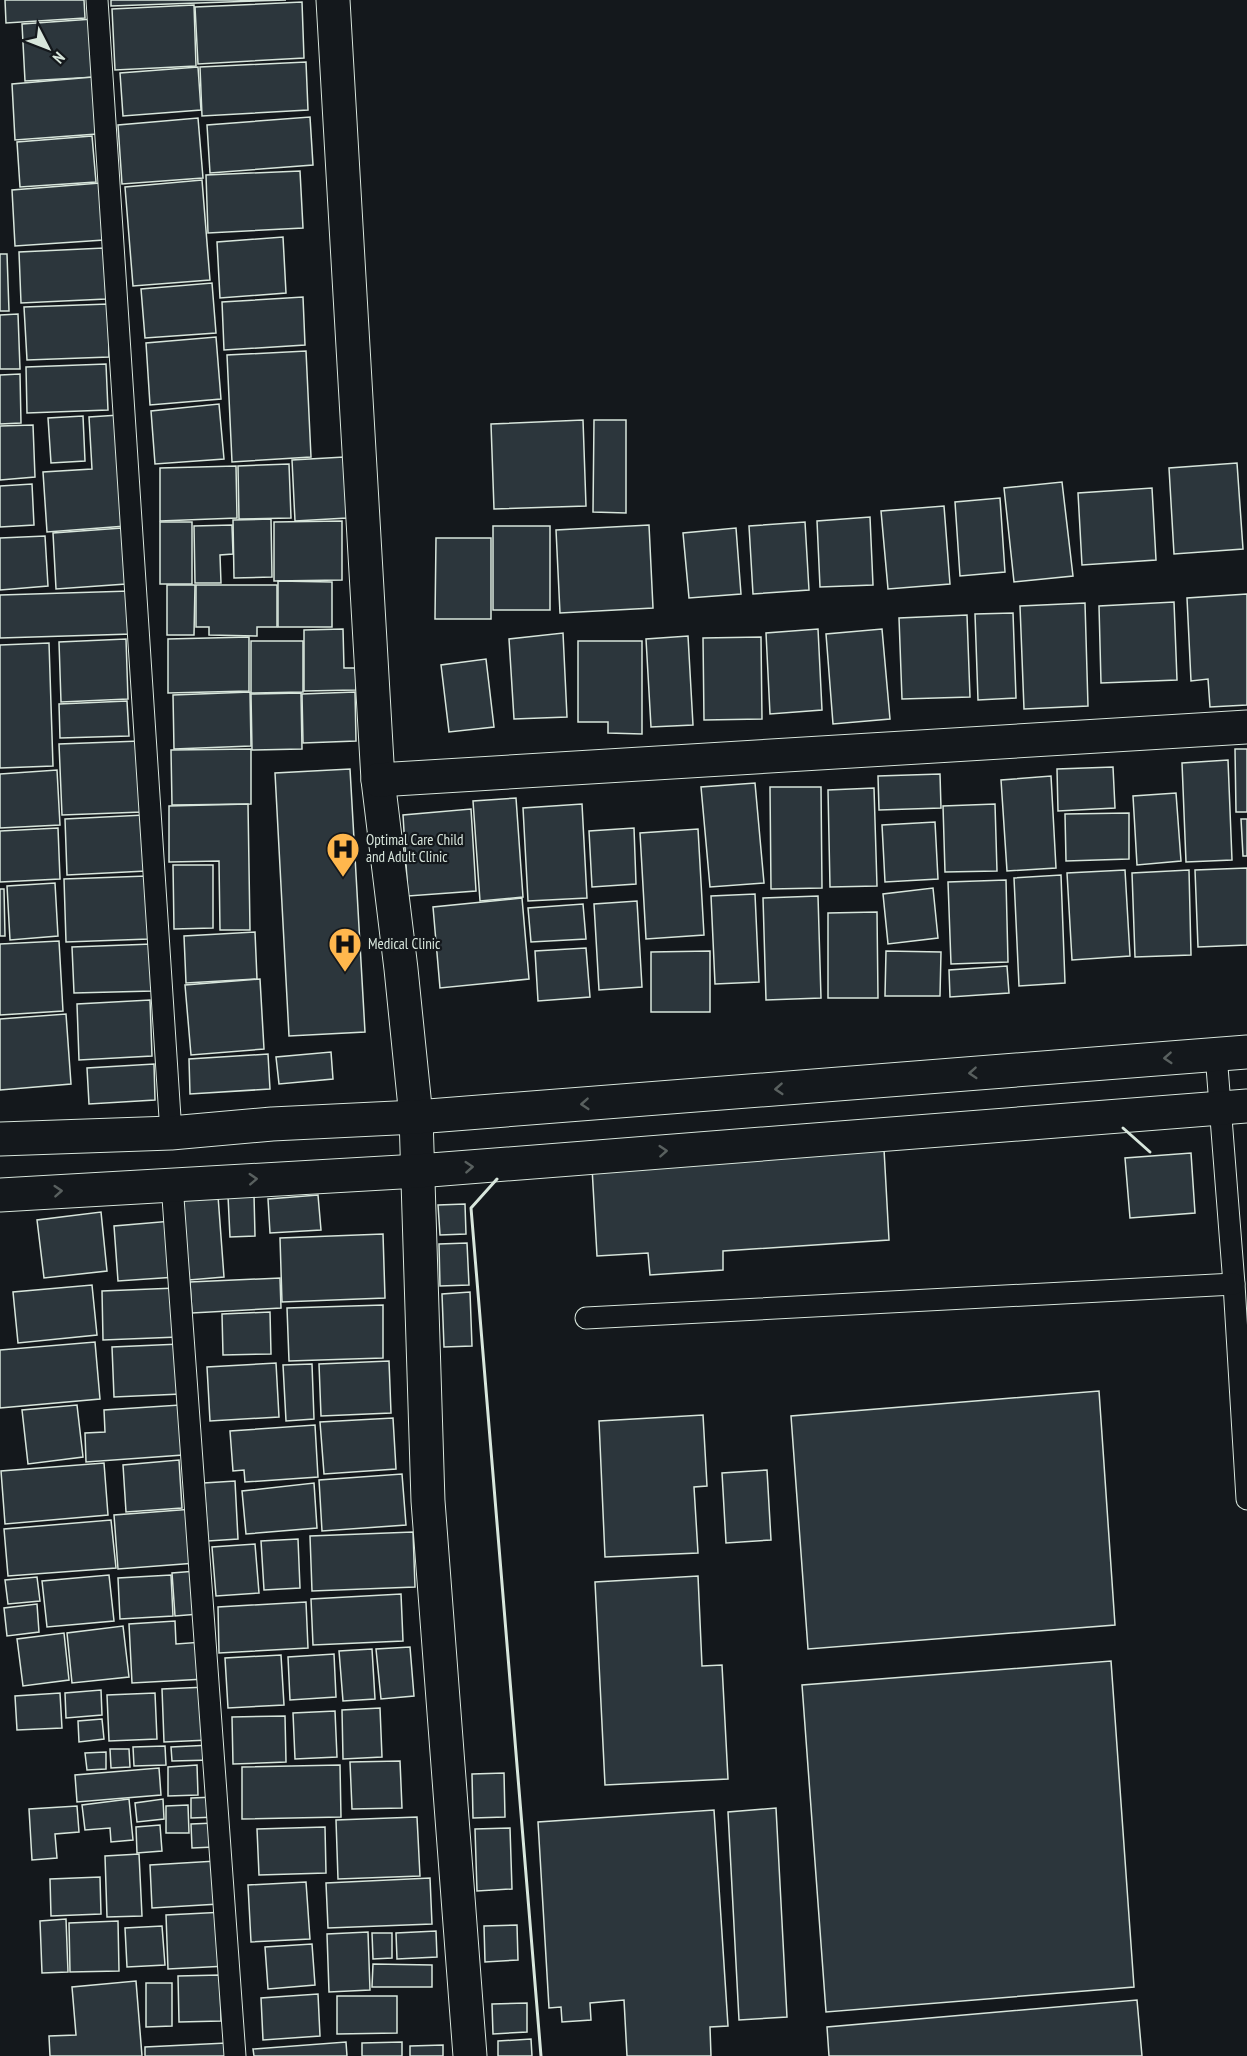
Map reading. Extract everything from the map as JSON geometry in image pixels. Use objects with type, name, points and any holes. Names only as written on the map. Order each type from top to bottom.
[{"type":"street","points":[[333,0],[378,780],[416,1117],[428,1501],[470,2056]]},
{"type":"street","points":[[378,780],[1247,726]]},
{"type":"street","points":[[0,1139],[171,1134],[272,1124],[416,1117],[1231,1053]]},
{"type":"street","points":[[0,1195],[418,1170],[1233,1107]]},
{"type":"lane","points":[[97,0],[171,1134]]},
{"type":"lane","points":[[1231,1053],[1234,1284],[1247,1498]]},
{"type":"lane","points":[[172,1184],[235,2056]]},
{"type":"lane","points":[[586,1318],[1234,1284]]},
{"type":"building","points":[[5,0],[84,0],[85,18],[6,23]]},
{"type":"building","points":[[111,0],[286,0],[111,6]]},
{"type":"building","points":[[302,2],[304,58],[198,64],[195,7]]},
{"type":"building","points":[[194,5],[196,66],[115,70],[112,9]]},
{"type":"building","points":[[93,19],[96,77],[25,81],[22,24]]},
{"type":"building","points":[[306,62],[308,110],[202,116],[200,67]]},
{"type":"building","points":[[198,67],[201,110],[123,116],[120,73]]},
{"type":"building","points":[[93,77],[97,134],[15,140],[12,84]]},
{"type":"building","points":[[310,117],[313,165],[210,173],[207,125]]},
{"type":"building","points":[[198,118],[203,178],[122,184],[118,125]]},
{"type":"building","points":[[92,136],[96,182],[20,187],[17,142]]},
{"type":"building","points":[[300,171],[303,228],[208,233],[206,175]]},
{"type":"building","points":[[202,180],[210,280],[133,286],[125,187]]},
{"type":"building","points":[[100,183],[104,240],[15,246],[12,190]]},
{"type":"building","points":[[283,237],[286,293],[220,298],[217,242]]},
{"type":"building","points":[[104,248],[106,299],[21,303],[19,252]]},
{"type":"building","points":[[0,254],[7,254],[9,311],[0,311]]},
{"type":"building","points":[[212,283],[216,333],[145,338],[141,289]]},
{"type":"building","points":[[303,297],[305,345],[224,350],[222,302]]},
{"type":"building","points":[[108,304],[109,357],[27,360],[24,307]]},
{"type":"building","points":[[18,314],[20,369],[0,369],[0,315]]},
{"type":"building","points":[[216,337],[221,399],[150,405],[146,343]]},
{"type":"building","points":[[306,351],[311,457],[232,462],[227,355]]},
{"type":"building","points":[[106,364],[108,410],[27,413],[26,367]]},
{"type":"building","points":[[20,374],[21,423],[0,424],[0,375]]},
{"type":"building","points":[[219,404],[224,459],[155,464],[151,411]]},
{"type":"building","points":[[119,415],[126,526],[47,532],[43,472],[92,469],[89,417]]},
{"type":"building","points":[[83,416],[85,461],[51,463],[48,418]]},
{"type":"building","points":[[583,420],[586,506],[494,509],[491,424]]},
{"type":"building","points":[[594,420],[626,420],[626,513],[593,512]]},
{"type":"building","points":[[33,425],[35,477],[0,480],[0,426]]},
{"type":"building","points":[[344,457],[347,518],[295,521],[292,460]]},
{"type":"building","points":[[1237,463],[1243,549],[1174,554],[1169,468]]},
{"type":"building","points":[[289,464],[291,518],[239,519],[238,466]]},
{"type":"building","points":[[236,466],[237,518],[160,521],[160,468]]},
{"type":"building","points":[[1062,482],[1073,576],[1014,582],[1004,488]]},
{"type":"building","points":[[32,484],[34,525],[0,527],[0,486]]},
{"type":"building","points":[[1152,488],[1156,560],[1082,565],[1078,493]]},
{"type":"building","points":[[1000,498],[1005,572],[960,576],[955,502]]},
{"type":"building","points":[[944,506],[950,584],[888,589],[881,511]]},
{"type":"building","points":[[870,517],[873,585],[820,587],[817,521]]},
{"type":"building","points":[[271,519],[272,577],[234,578],[233,520]]},
{"type":"building","points":[[342,521],[342,580],[274,581],[274,522]]},
{"type":"building","points":[[160,522],[192,522],[192,584],[160,584]]},
{"type":"building","points":[[805,522],[809,590],[753,594],[749,526]]},
{"type":"building","points":[[232,525],[233,554],[220,555],[221,583],[195,583],[194,526]]},
{"type":"building","points":[[649,525],[653,608],[560,613],[556,530]]},
{"type":"building","points":[[493,526],[550,526],[550,610],[493,610]]},
{"type":"building","points":[[122,528],[126,584],[56,589],[53,533]]},
{"type":"building","points":[[736,528],[741,594],[689,598],[683,533]]},
{"type":"building","points":[[45,536],[48,586],[0,590],[0,538]]},
{"type":"building","points":[[436,538],[491,538],[491,619],[435,619]]},
{"type":"building","points":[[278,581],[332,582],[332,627],[278,627]]},
{"type":"building","points":[[167,585],[195,585],[194,635],[167,635]]},
{"type":"building","points":[[196,585],[277,585],[277,627],[257,627],[257,636],[209,635],[209,627],[196,627]]},
{"type":"building","points":[[130,591],[132,634],[0,638],[0,595]]},
{"type":"building","points":[[1247,594],[1247,705],[1210,707],[1208,679],[1191,681],[1187,598]]},
{"type":"building","points":[[1174,602],[1177,680],[1101,683],[1099,606]]},
{"type":"building","points":[[1085,603],[1088,706],[1024,709],[1020,606]]},
{"type":"building","points":[[1013,613],[1016,698],[978,700],[975,614]]},
{"type":"building","points":[[967,615],[970,697],[902,699],[899,618]]},
{"type":"building","points":[[343,629],[344,668],[356,668],[356,690],[304,691],[304,630]]},
{"type":"building","points":[[818,629],[822,710],[770,714],[766,633]]},
{"type":"building","points":[[882,629],[890,719],[833,724],[826,634]]},
{"type":"building","points":[[563,633],[567,717],[514,719],[509,639]]},
{"type":"building","points":[[688,636],[693,725],[651,727],[646,639]]},
{"type":"building","points":[[249,637],[249,691],[168,693],[168,639]]},
{"type":"building","points":[[761,637],[762,719],[704,720],[703,638]]},
{"type":"building","points":[[126,639],[128,699],[61,702],[59,642]]},
{"type":"building","points":[[251,641],[303,641],[303,692],[251,693]]},
{"type":"building","points":[[578,641],[642,641],[642,734],[608,733],[608,722],[578,722]]},
{"type":"building","points":[[49,643],[53,766],[0,768],[0,645]]},
{"type":"building","points":[[486,659],[494,727],[449,732],[441,665]]},
{"type":"building","points":[[250,692],[251,746],[174,749],[173,695]]},
{"type":"building","points":[[355,692],[356,741],[303,743],[302,694]]},
{"type":"building","points":[[301,693],[302,749],[252,750],[251,694]]},
{"type":"building","points":[[127,701],[129,736],[60,738],[59,704]]},
{"type":"building","points":[[140,741],[142,812],[62,815],[59,744]]},
{"type":"building","points":[[251,749],[251,804],[172,805],[171,750]]},
{"type":"building","points":[[1235,749],[1247,749],[1247,812],[1236,812]]},
{"type":"building","points":[[1228,760],[1232,860],[1186,862],[1182,763]]},
{"type":"building","points":[[1113,767],[1115,808],[1058,811],[1057,769]]},
{"type":"building","points":[[350,769],[365,1032],[289,1036],[275,773]]},
{"type":"building","points":[[57,770],[60,825],[0,828],[0,774]]},
{"type":"building","points":[[940,774],[941,808],[879,810],[878,776]]},
{"type":"building","points":[[1051,776],[1056,868],[1007,871],[1001,780]]},
{"type":"building","points":[[755,783],[764,883],[710,887],[701,787]]},
{"type":"building","points":[[770,787],[821,787],[822,888],[771,889]]},
{"type":"building","points":[[874,788],[877,886],[830,887],[828,790]]},
{"type":"building","points":[[1176,793],[1181,861],[1137,865],[1133,796]]},
{"type":"building","points":[[516,798],[523,897],[480,901],[473,801]]},
{"type":"building","points":[[248,804],[250,930],[220,930],[219,861],[169,862],[169,806]]},
{"type":"building","points":[[582,804],[587,898],[528,901],[523,808]]},
{"type":"building","points":[[995,804],[997,871],[945,872],[943,806]]},
{"type":"building","points":[[471,809],[476,891],[408,896],[403,815]]},
{"type":"building","points":[[1129,813],[1129,859],[1066,861],[1065,814]]},
{"type":"building","points":[[144,815],[146,871],[67,875],[65,819]]},
{"type":"building","points":[[1241,819],[1247,819],[1247,856],[1243,856]]},
{"type":"building","points":[[935,822],[938,879],[885,882],[882,825]]},
{"type":"building","points":[[58,828],[60,879],[0,882],[0,831]]},
{"type":"building","points":[[634,828],[636,884],[592,887],[589,831]]},
{"type":"building","points":[[698,829],[704,935],[646,939],[640,833]]},
{"type":"building","points":[[173,865],[213,865],[213,928],[174,929]]},
{"type":"building","points":[[1247,868],[1247,945],[1198,947],[1195,870]]},
{"type":"building","points":[[1125,870],[1130,956],[1072,960],[1067,873]]},
{"type":"building","points":[[1189,870],[1191,955],[1135,957],[1132,873]]},
{"type":"building","points":[[1061,875],[1065,983],[1019,986],[1014,878]]},
{"type":"building","points":[[147,876],[149,939],[66,942],[64,879]]},
{"type":"building","points":[[1006,880],[1008,962],[951,964],[948,882]]},
{"type":"building","points":[[55,883],[58,936],[10,940],[7,886]]},
{"type":"building","points":[[933,888],[938,938],[888,944],[883,894]]},
{"type":"building","points":[[0,889],[4,889],[5,936],[0,936]]},
{"type":"building","points":[[755,894],[759,982],[715,984],[711,896]]},
{"type":"building","points":[[818,896],[821,998],[766,1000],[763,898]]},
{"type":"building","points":[[522,898],[529,979],[440,988],[433,907]]},
{"type":"building","points":[[637,901],[642,987],[599,990],[594,904]]},
{"type":"building","points":[[583,904],[586,939],[531,942],[528,908]]},
{"type":"building","points":[[877,912],[878,998],[828,998],[828,913]]},
{"type":"building","points":[[255,932],[257,979],[186,983],[184,936]]},
{"type":"building","points":[[59,941],[63,1011],[0,1015],[0,944]]},
{"type":"building","points":[[152,944],[153,991],[74,993],[72,947]]},
{"type":"building","points":[[586,948],[590,997],[538,1001],[535,951]]},
{"type":"building","points":[[710,951],[710,1012],[651,1012],[651,952]]},
{"type":"building","points":[[886,951],[941,952],[940,996],[885,996]]},
{"type":"building","points":[[1007,966],[1009,993],[950,997],[949,970]]},
{"type":"building","points":[[260,979],[264,1049],[191,1055],[185,985]]},
{"type":"building","points":[[150,1000],[152,1056],[79,1060],[77,1004]]},
{"type":"building","points":[[66,1014],[71,1084],[0,1090],[0,1019]]},
{"type":"building","points":[[331,1052],[333,1079],[279,1084],[276,1057]]},
{"type":"building","points":[[268,1054],[270,1089],[190,1094],[189,1059]]},
{"type":"building","points":[[154,1064],[155,1100],[89,1104],[87,1068]]},
{"type":"building","points":[[883,1131],[889,1240],[723,1251],[723,1270],[650,1275],[648,1253],[597,1256],[591,1150]]},
{"type":"building","points":[[1191,1153],[1195,1213],[1130,1218],[1125,1158]]},
{"type":"building","points":[[254,1195],[255,1236],[230,1237],[228,1196]]},
{"type":"building","points":[[318,1195],[321,1230],[270,1233],[268,1199]]},
{"type":"building","points":[[218,1196],[224,1277],[189,1280],[183,1200]]},
{"type":"building","points":[[465,1204],[466,1234],[440,1235],[438,1205]]},
{"type":"building","points":[[101,1212],[107,1271],[44,1278],[37,1220]]},
{"type":"building","points":[[172,1221],[176,1277],[118,1281],[114,1226]]},
{"type":"building","points":[[383,1234],[385,1298],[282,1302],[280,1238]]},
{"type":"building","points":[[467,1243],[469,1285],[440,1286],[439,1244]]},
{"type":"building","points":[[280,1278],[281,1308],[192,1313],[190,1282]]},
{"type":"building","points":[[92,1285],[97,1335],[18,1343],[13,1292]]},
{"type":"building","points":[[176,1288],[178,1337],[103,1340],[102,1291]]},
{"type":"building","points":[[470,1292],[472,1346],[444,1347],[442,1294]]},
{"type":"building","points":[[383,1305],[383,1358],[289,1361],[287,1308]]},
{"type":"building","points":[[270,1312],[271,1354],[223,1355],[222,1314]]},
{"type":"building","points":[[95,1342],[100,1399],[0,1408],[0,1350]]},
{"type":"building","points":[[180,1344],[181,1394],[114,1397],[112,1347]]},
{"type":"building","points":[[389,1361],[391,1413],[321,1416],[319,1364]]},
{"type":"building","points":[[276,1363],[279,1417],[210,1421],[207,1367]]},
{"type":"building","points":[[312,1364],[314,1419],[286,1421],[283,1365]]},
{"type":"building","points":[[1099,1391],[1115,1625],[808,1649],[791,1416]]},
{"type":"building","points":[[77,1405],[83,1457],[28,1464],[22,1410]]},
{"type":"building","points":[[180,1405],[183,1455],[86,1462],[85,1433],[105,1432],[104,1410]]},
{"type":"building","points":[[703,1415],[707,1486],[694,1487],[698,1553],[605,1557],[599,1421]]},
{"type":"building","points":[[393,1418],[396,1469],[324,1474],[320,1422]]},
{"type":"building","points":[[315,1425],[318,1477],[245,1482],[244,1470],[233,1471],[230,1431]]},
{"type":"building","points":[[179,1460],[182,1508],[126,1512],[123,1465]]},
{"type":"building","points":[[104,1463],[108,1515],[5,1524],[1,1471]]},
{"type":"building","points":[[767,1470],[771,1540],[726,1543],[722,1473]]},
{"type":"building","points":[[402,1474],[406,1525],[322,1531],[319,1480]]},
{"type":"building","points":[[235,1481],[238,1539],[208,1541],[204,1483]]},
{"type":"building","points":[[314,1483],[317,1528],[246,1534],[242,1491]]},
{"type":"building","points":[[193,1509],[196,1563],[118,1569],[114,1515]]},
{"type":"building","points":[[111,1520],[116,1568],[8,1576],[4,1529]]},
{"type":"building","points":[[413,1532],[415,1587],[312,1591],[310,1536]]},
{"type":"building","points":[[298,1539],[300,1588],[264,1590],[261,1541]]},
{"type":"building","points":[[255,1544],[259,1593],[216,1596],[212,1547]]},
{"type":"building","points":[[196,1571],[199,1614],[175,1616],[172,1573]]},
{"type":"building","points":[[109,1575],[114,1621],[47,1627],[42,1581]]},
{"type":"building","points":[[171,1575],[173,1616],[120,1619],[118,1578]]},
{"type":"building","points":[[698,1576],[702,1666],[722,1665],[728,1779],[605,1785],[595,1582]]},
{"type":"building","points":[[37,1577],[40,1601],[8,1604],[5,1580]]},
{"type":"building","points":[[401,1594],[403,1641],[313,1645],[311,1599]]},
{"type":"building","points":[[306,1602],[308,1648],[219,1653],[218,1607]]},
{"type":"building","points":[[37,1604],[39,1632],[7,1636],[4,1608]]},
{"type":"building","points":[[175,1621],[176,1644],[203,1642],[205,1679],[132,1683],[129,1624]]},
{"type":"building","points":[[123,1626],[129,1677],[72,1683],[67,1633]]},
{"type":"building","points":[[64,1633],[69,1680],[23,1686],[17,1639]]},
{"type":"building","points":[[410,1647],[414,1696],[381,1699],[376,1649]]},
{"type":"building","points":[[372,1649],[375,1699],[343,1701],[339,1651]]},
{"type":"building","points":[[334,1654],[336,1697],[290,1700],[288,1657]]},
{"type":"building","points":[[281,1655],[284,1705],[228,1708],[225,1658]]},
{"type":"building","points":[[1111,1661],[1134,1987],[826,2012],[802,1685]]},
{"type":"building","points":[[207,1687],[209,1740],[164,1742],[162,1689]]},
{"type":"building","points":[[101,1690],[102,1715],[66,1718],[65,1693]]},
{"type":"building","points":[[60,1693],[62,1728],[17,1730],[15,1696]]},
{"type":"building","points":[[155,1693],[157,1739],[109,1741],[107,1695]]},
{"type":"building","points":[[380,1708],[382,1757],[343,1759],[342,1710]]},
{"type":"building","points":[[335,1711],[337,1757],[295,1759],[293,1713]]},
{"type":"building","points":[[285,1716],[286,1762],[233,1764],[232,1717]]},
{"type":"building","points":[[102,1719],[104,1739],[79,1742],[78,1721]]},
{"type":"building","points":[[211,1745],[212,1760],[172,1761],[171,1747]]},
{"type":"building","points":[[165,1746],[166,1765],[134,1766],[133,1747]]},
{"type":"building","points":[[110,1749],[129,1749],[130,1767],[111,1768]]},
{"type":"building","points":[[106,1752],[106,1769],[87,1770],[85,1753]]},
{"type":"building","points":[[400,1761],[402,1808],[352,1809],[350,1762]]},
{"type":"building","points":[[197,1765],[198,1795],[168,1796],[168,1767]]},
{"type":"building","points":[[340,1765],[341,1817],[242,1819],[242,1767]]},
{"type":"building","points":[[159,1768],[161,1795],[77,1802],[75,1775]]},
{"type":"building","points":[[504,1773],[505,1817],[473,1818],[472,1774]]},
{"type":"building","points":[[215,1797],[217,1817],[191,1818],[191,1798]]},
{"type":"building","points":[[129,1799],[133,1840],[111,1842],[110,1828],[85,1830],[82,1805]]},
{"type":"building","points":[[163,1799],[164,1819],[137,1822],[135,1803]]},
{"type":"building","points":[[188,1805],[189,1833],[166,1833],[166,1806]]},
{"type":"building","points":[[77,1806],[79,1832],[55,1834],[57,1858],[32,1860],[29,1809]]},
{"type":"building","points":[[776,1808],[787,2017],[739,2020],[728,1812]]},
{"type":"building","points":[[714,1810],[728,2026],[710,2027],[711,2056],[627,2056],[624,2000],[590,2003],[591,2020],[562,2022],[561,2007],[549,2008],[538,1822]]},
{"type":"building","points":[[417,1817],[420,1876],[338,1879],[336,1820]]},
{"type":"building","points":[[214,1823],[214,1847],[192,1848],[191,1824]]},
{"type":"building","points":[[160,1825],[162,1851],[137,1853],[136,1827]]},
{"type":"building","points":[[325,1827],[326,1873],[259,1875],[257,1829]]},
{"type":"building","points":[[510,1828],[512,1889],[477,1891],[475,1829]]},
{"type":"building","points":[[139,1854],[142,1916],[107,1917],[105,1856]]},
{"type":"building","points":[[216,1861],[219,1904],[152,1908],[150,1865]]},
{"type":"building","points":[[100,1877],[101,1914],[51,1916],[50,1879]]},
{"type":"building","points":[[430,1878],[432,1924],[328,1928],[326,1883]]},
{"type":"building","points":[[306,1882],[310,1939],[251,1942],[248,1885]]},
{"type":"building","points":[[225,1912],[227,1966],[168,1969],[166,1915]]},
{"type":"building","points":[[66,1919],[68,1972],[42,1973],[40,1921]]},
{"type":"building","points":[[118,1921],[119,1971],[70,1972],[69,1923]]},
{"type":"building","points":[[517,1925],[518,1960],[485,1962],[484,1926]]},
{"type":"building","points":[[162,1926],[165,1965],[127,1967],[125,1928]]},
{"type":"building","points":[[436,1931],[437,1957],[397,1959],[396,1933]]},
{"type":"building","points":[[368,1932],[370,1990],[329,1992],[327,1934]]},
{"type":"building","points":[[372,1933],[392,1933],[392,1958],[373,1959]]},
{"type":"building","points":[[312,1944],[315,1985],[268,1989],[265,1947]]},
{"type":"building","points":[[373,1964],[432,1965],[432,1987],[372,1987]]},
{"type":"building","points":[[220,1975],[221,2021],[179,2022],[178,1976]]},
{"type":"building","points":[[136,1981],[142,2056],[50,2056],[49,2036],[76,2035],[72,1987]]},
{"type":"building","points":[[146,1983],[172,1983],[172,2026],[146,2027]]},
{"type":"building","points":[[318,1994],[320,2036],[263,2040],[261,1998]]},
{"type":"building","points":[[337,1996],[397,1996],[397,2033],[337,2034]]},
{"type":"building","points":[[1137,2000],[1142,2056],[829,2056],[827,2027]]},
{"type":"building","points":[[527,2003],[527,2032],[493,2034],[492,2004]]},
{"type":"building","points":[[531,2039],[532,2056],[498,2056],[498,2041]]},
{"type":"building","points":[[346,2042],[347,2056],[254,2056],[253,2049]]},
{"type":"building","points":[[402,2042],[402,2056],[362,2056],[362,2043]]},
{"type":"building","points":[[226,2043],[227,2056],[145,2056],[145,2047]]},
{"type":"building","points":[[443,2045],[443,2056],[410,2056],[410,2046]]},
{"type":"wall","points":[[1123,1128],[1150,1152]]},
{"type":"wall","points":[[497,1179],[471,1208],[541,2056]]},
{"type":"place","name":"Optimal Care Child and Adult Clinic","points":[[343,878]]},
{"type":"place","name":"Medical Clinic","points":[[345,973]]}]
